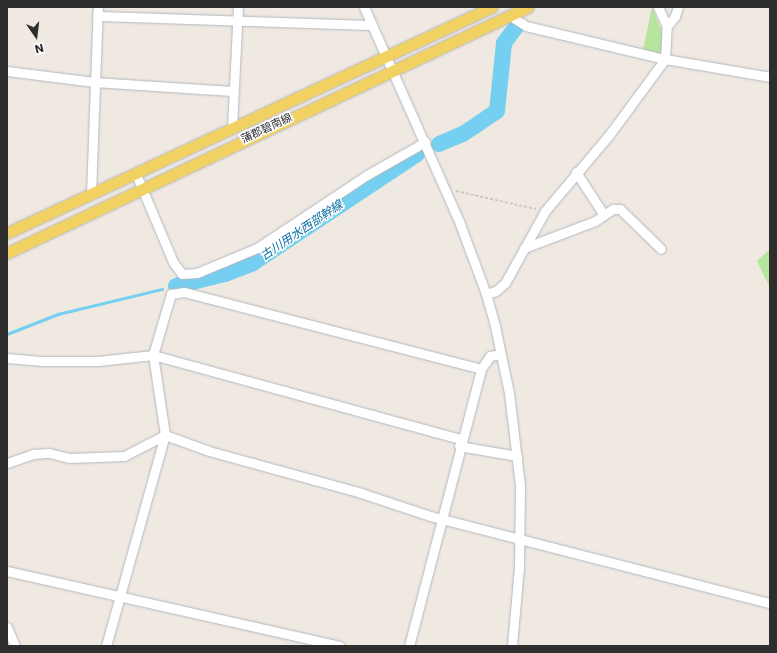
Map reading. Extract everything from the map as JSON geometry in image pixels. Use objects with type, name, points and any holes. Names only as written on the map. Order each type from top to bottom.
[{"type":"main road","name":"蒲郡碧南線","points":[[7,233],[232,128],[387,58],[492,7]]},
{"type":"main road","name":"蒲郡碧南線","points":[[7,253],[141,187],[394,71],[528,7]]},
{"type":"street","points":[[232,128],[232,91],[238,7]]},
{"type":"street","points":[[364,7],[394,71],[445,189],[486,294],[500,354],[509,393],[517,456],[519,539],[512,646]]},
{"type":"street","points":[[486,294],[496,291],[505,283],[545,211],[576,172],[609,135],[665,59],[667,26],[658,7]]},
{"type":"street","points":[[667,26],[675,16],[678,7]]},
{"type":"street","points":[[91,194],[97,12],[238,22],[372,25]]},
{"type":"street","points":[[514,14],[515,19],[526,26],[665,59],[770,77]]},
{"type":"street","points":[[7,71],[94,82],[232,91]]},
{"type":"street","points":[[136,174],[173,262],[182,274],[197,273],[257,248],[367,175],[425,142]]},
{"type":"street","points":[[576,172],[604,216]]},
{"type":"street","points":[[524,248],[604,216],[613,209],[620,209],[661,249]]},
{"type":"street","points":[[106,646],[118,598],[165,435],[153,355],[166,302],[171,294],[184,292],[481,369]]},
{"type":"street","points":[[409,646],[443,519],[460,442],[481,369],[490,356],[500,354]]},
{"type":"street","points":[[7,358],[43,362],[98,361],[153,355],[460,442],[517,456]]},
{"type":"street","points":[[7,463],[33,454],[49,453],[69,458],[124,456],[165,435],[209,451],[361,493],[443,519],[770,603]]},
{"type":"street","points":[[7,571],[118,598],[340,646]]},
{"type":"street","points":[[7,627],[15,646]]},
{"type":"path","points":[[445,189],[545,211]]},
{"type":"green space","points":[[652,7],[664,38],[662,55],[643,50]]},
{"type":"green space","points":[[770,249],[770,288],[757,261]]},
{"type":"waterway","name":"古川用水西部幹線","points":[[439,144],[463,134],[497,111],[504,43],[517,26]]},
{"type":"waterway","name":"古川用水西部幹線","points":[[176,286],[225,274],[253,263],[417,154]]},
{"type":"waterway","name":"古川用水西部幹線","points":[[7,334],[58,314],[162,289]]}]
